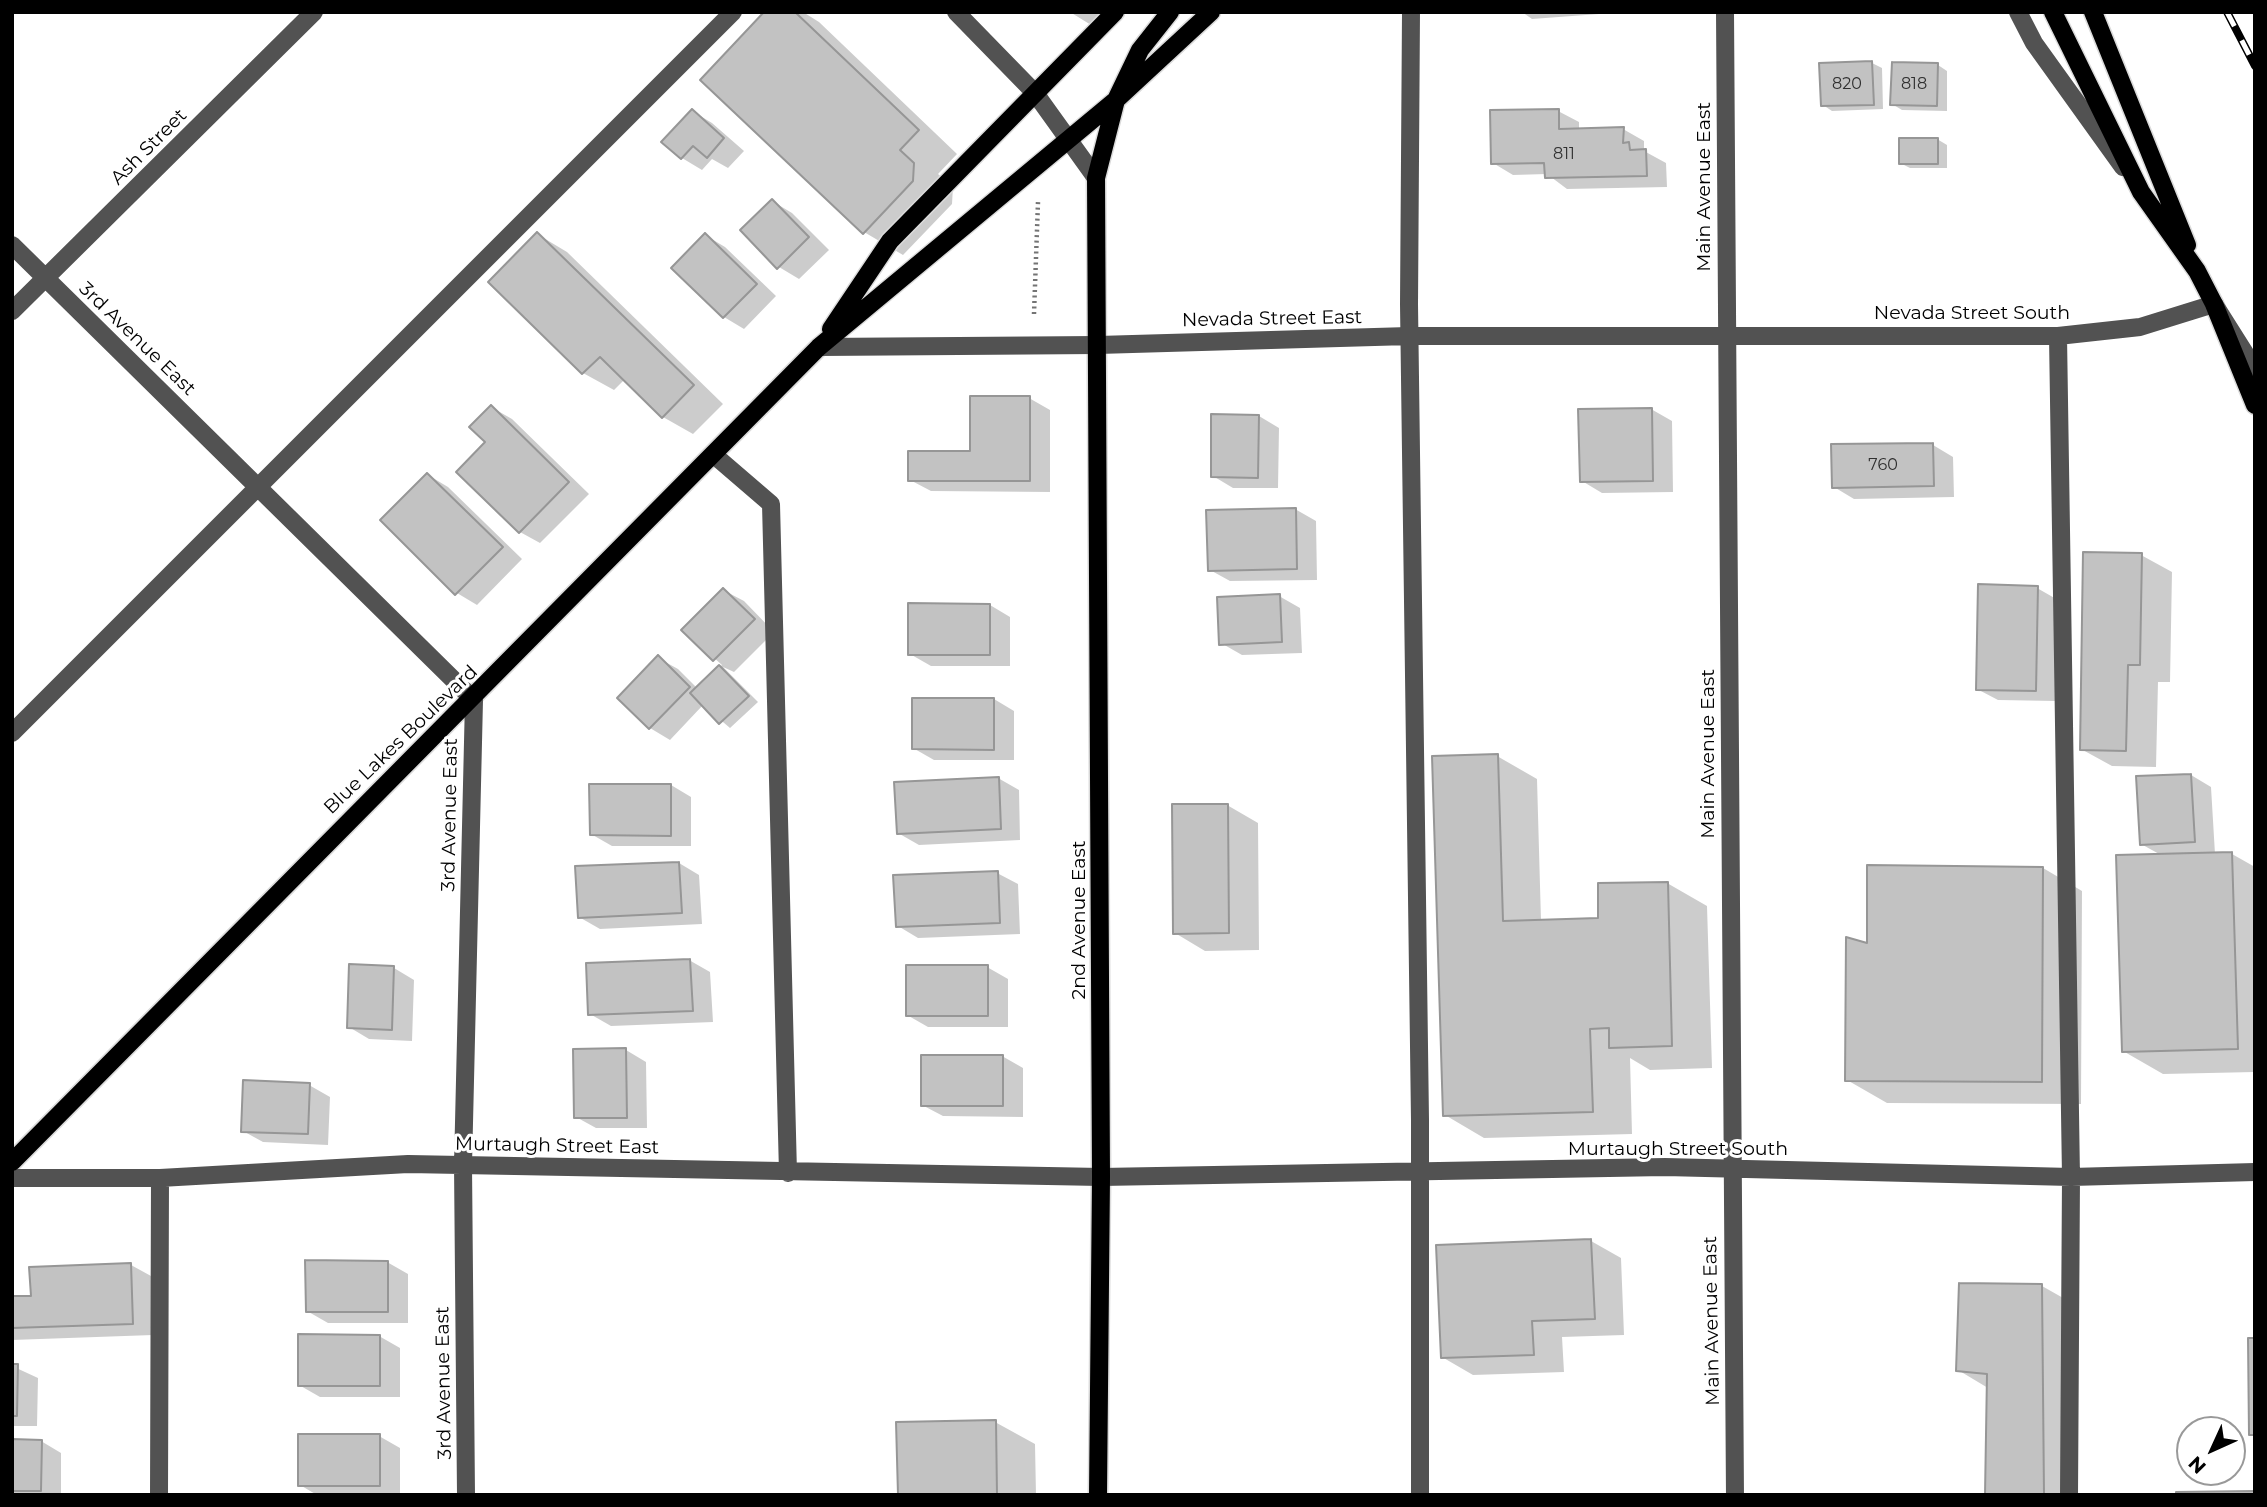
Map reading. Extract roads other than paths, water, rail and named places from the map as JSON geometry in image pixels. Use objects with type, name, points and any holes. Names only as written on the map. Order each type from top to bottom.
[{"type":"main road","points":[[820,347],[890,241],[1115,12]]},
{"type":"main road","points":[[1116,100],[1140,50],[1170,12]]},
{"type":"main road","points":[[820,347],[1027,172],[1070,140],[1212,12]]},
{"type":"main road","points":[[2053,12],[2141,192],[2197,271]]},
{"type":"main road","points":[[2094,12],[2197,271],[2214,304],[2255,405]]},
{"type":"main road","name":"2nd Avenue East","points":[[1098,1495],[1101,1177],[1096,178],[1116,100]]},
{"type":"main road","name":"Blue Lakes Boulevard","points":[[12,1162],[369,800],[474,700],[820,347]]},
{"type":"street","name":"Ash Street","points":[[12,311],[314,12]]},
{"type":"street","points":[[12,733],[733,12]]},
{"type":"street","points":[[956,12],[1035,93],[1096,178]]},
{"type":"street","points":[[1412,12],[1409,336],[1420,1173],[1420,1495]]},
{"type":"street","name":"Main Avenue East","points":[[1725,12],[1735,1495]]},
{"type":"street","points":[[2018,12],[2034,43],[2141,192]]},
{"type":"street","name":"3rd Avenue East","points":[[12,246],[474,700],[463,1165],[466,1495]]},
{"type":"street","points":[[2214,304],[2255,369]]},
{"type":"street","name":"Nevada Street South","points":[[1726,334],[2058,336],[2140,327],[2214,304]]},
{"type":"street","name":"Nevada Street East","points":[[820,347],[1098,345],[1409,336],[1726,334]]},
{"type":"street","points":[[2058,336],[2071,1177],[2069,1495]]},
{"type":"street","points":[[714,455],[771,504],[788,1173]]},
{"type":"street","name":"Murtaugh Street East","points":[[12,1178],[160,1178],[408,1164],[1101,1177]]},
{"type":"street","name":"Murtaugh Street South","points":[[1101,1177],[1731,1169],[2071,1177],[2255,1172]]},
{"type":"street","points":[[159,1495],[160,1178]]},
{"type":"railway","points":[[2227,12],[2255,66]]}]
